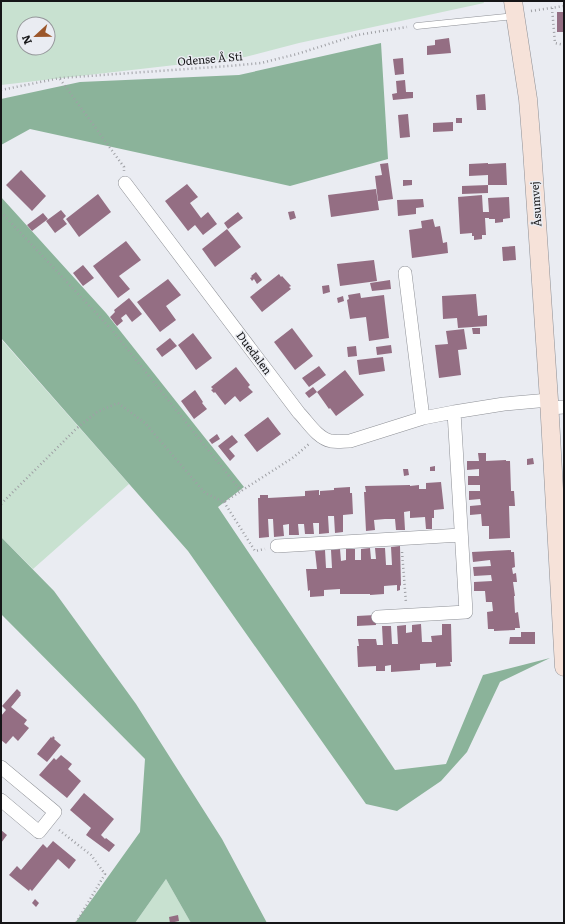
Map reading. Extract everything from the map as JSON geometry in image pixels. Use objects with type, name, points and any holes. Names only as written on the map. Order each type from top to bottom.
[{"type":"street","name":"Åsumvej","points":[[514,9],[528,99],[554,405],[564,667]]},
{"type":"street","name":"Duedalen","points":[[125,183],[295,408],[319,435],[329,441],[350,441],[423,418],[504,404],[554,405]]},
{"type":"street","points":[[405,273],[423,418]]},
{"type":"street","points":[[378,617],[466,612],[454,412]]},
{"type":"street","points":[[277,546],[461,535]]},
{"type":"street","points":[[1,767],[55,812],[39,832],[1,800]]},
{"type":"lane","points":[[417,26],[514,9]]},
{"type":"path","points":[[514,9],[529,11],[564,6]]},
{"type":"path","points":[[552,8],[555,43],[564,45]]},
{"type":"path","name":"Odense Å Sti","points":[[1,90],[60,78],[262,63],[297,54],[357,35],[417,26]]},
{"type":"path","points":[[60,78],[124,168],[125,183]]},
{"type":"path","points":[[1,212],[112,330],[241,491]]},
{"type":"path","points":[[1,504],[77,428],[97,412],[118,402],[145,423],[205,493],[224,502],[255,551],[277,546]]},
{"type":"path","points":[[224,502],[294,457],[319,435]]},
{"type":"path","points":[[402,539],[407,615]]},
{"type":"path","points":[[47,821],[91,855],[105,874],[76,923]]},
{"type":"green space","points":[[1,1],[483,1],[484,3],[299,43],[245,57],[1,85]]},
{"type":"green space","points":[[381,43],[388,159],[290,186],[30,129],[1,145],[1,99],[80,82],[239,75]]},
{"type":"green space","points":[[1,197],[106,313],[244,487],[218,507],[395,770],[446,764],[483,675],[550,658],[500,682],[467,752],[441,781],[397,811],[366,804],[188,551],[1,338]]},
{"type":"green space","points":[[1,339],[129,484],[33,569],[1,537]]},
{"type":"green space","points":[[1,537],[54,591],[136,704],[222,839],[267,923],[191,923],[166,879],[135,923],[75,923],[140,832],[145,759],[1,614]]},
{"type":"green space","points":[[166,879],[191,923],[135,923]]},
{"type":"building","points":[[557,12],[564,12],[564,32],[557,32]]},
{"type":"building","points":[[449,38],[451,53],[427,55],[427,46],[435,45],[435,40]]},
{"type":"building","points":[[403,58],[404,74],[395,75],[393,59]]},
{"type":"building","points":[[405,80],[406,92],[413,92],[413,98],[393,100],[392,94],[397,93],[396,81]]},
{"type":"building","points":[[485,94],[486,110],[477,110],[476,95]]},
{"type":"building","points":[[408,114],[410,137],[400,138],[398,115]]},
{"type":"building","points":[[456,118],[462,118],[462,123],[456,123]]},
{"type":"building","points":[[453,122],[453,131],[433,132],[433,123]]},
{"type":"building","points":[[388,163],[393,199],[378,201],[375,176],[382,175],[380,164]]},
{"type":"building","points":[[506,163],[507,185],[488,185],[488,175],[469,176],[469,164]]},
{"type":"building","points":[[21,170],[46,196],[32,211],[6,185]]},
{"type":"building","points":[[403,180],[412,180],[412,185],[403,186]]},
{"type":"building","points":[[187,184],[198,197],[190,203],[201,218],[208,212],[217,224],[203,235],[195,225],[188,231],[165,201]]},
{"type":"building","points":[[488,185],[488,193],[462,194],[462,186]]},
{"type":"building","points":[[376,189],[379,210],[331,217],[328,195]]},
{"type":"building","points":[[98,194],[111,212],[79,237],[66,219]]},
{"type":"building","points":[[482,195],[483,212],[489,212],[488,198],[509,197],[510,218],[503,219],[503,222],[495,223],[495,219],[485,218],[486,235],[482,235],[482,239],[474,240],[472,233],[460,234],[458,197]]},
{"type":"building","points":[[423,199],[424,207],[416,208],[416,214],[398,216],[397,200]]},
{"type":"building","points":[[61,210],[66,216],[63,219],[67,224],[55,233],[46,221]]},
{"type":"building","points":[[294,211],[296,218],[290,220],[288,212]]},
{"type":"building","points":[[238,212],[243,218],[228,229],[224,223]]},
{"type":"building","points":[[43,213],[48,219],[32,231],[27,225]]},
{"type":"building","points":[[433,219],[435,227],[440,226],[443,243],[447,242],[448,253],[412,258],[409,230],[422,228],[421,221]]},
{"type":"building","points":[[227,229],[241,247],[215,267],[202,249]]},
{"type":"building","points":[[126,241],[141,260],[119,276],[130,289],[118,298],[93,266]]},
{"type":"building","points":[[515,246],[516,260],[503,261],[502,247]]},
{"type":"building","points":[[374,260],[377,281],[340,286],[337,264]]},
{"type":"building","points":[[83,265],[94,278],[83,286],[73,273]]},
{"type":"building","points":[[256,272],[262,280],[257,284],[254,279],[252,281],[250,278]]},
{"type":"building","points":[[279,274],[291,286],[289,287],[291,289],[262,312],[250,297]]},
{"type":"building","points":[[168,279],[181,295],[166,306],[176,320],[160,332],[137,302]]},
{"type":"building","points":[[390,280],[391,289],[372,291],[370,283]]},
{"type":"building","points":[[329,285],[330,292],[323,294],[322,286]]},
{"type":"building","points":[[360,293],[361,298],[384,295],[389,338],[369,341],[366,317],[350,319],[347,300],[349,299],[348,295]]},
{"type":"building","points":[[476,294],[478,316],[487,315],[487,326],[458,328],[457,318],[443,319],[442,296]]},
{"type":"building","points":[[343,296],[344,301],[338,303],[337,298]]},
{"type":"building","points":[[129,298],[142,314],[132,322],[126,314],[121,318],[123,321],[117,326],[110,317],[115,312],[114,310]]},
{"type":"building","points":[[292,328],[313,356],[295,370],[274,342]]},
{"type":"building","points":[[472,328],[480,328],[480,334],[473,334]]},
{"type":"building","points":[[464,329],[467,349],[458,350],[461,375],[439,378],[435,345],[448,344],[446,331]]},
{"type":"building","points":[[193,333],[212,358],[196,370],[178,345]]},
{"type":"building","points":[[170,338],[177,346],[162,357],[156,349]]},
{"type":"building","points":[[391,345],[392,353],[377,355],[376,347]]},
{"type":"building","points":[[356,346],[357,356],[348,357],[347,347]]},
{"type":"building","points":[[383,357],[385,371],[359,375],[357,360]]},
{"type":"building","points":[[319,366],[326,375],[309,387],[302,378]]},
{"type":"building","points":[[236,367],[250,385],[248,387],[253,392],[240,402],[235,396],[225,405],[215,392],[214,393],[211,390],[213,389],[211,387]]},
{"type":"building","points":[[345,370],[364,395],[336,416],[317,392]]},
{"type":"building","points":[[313,387],[317,392],[309,398],[305,393]]},
{"type":"building","points":[[195,390],[207,409],[194,419],[181,401]]},
{"type":"building","points":[[268,417],[281,434],[257,452],[244,435]]},
{"type":"building","points":[[217,434],[220,439],[212,444],[209,440]]},
{"type":"building","points":[[232,435],[238,442],[229,449],[235,456],[230,461],[218,446]]},
{"type":"building","points":[[478,453],[486,453],[486,461],[510,461],[511,491],[514,491],[515,506],[509,506],[510,538],[489,539],[489,526],[482,526],[481,514],[470,515],[470,506],[481,505],[480,499],[469,500],[469,491],[480,491],[480,485],[468,485],[468,476],[479,476],[479,469],[467,470],[467,461],[479,461]]},
{"type":"building","points":[[533,458],[534,464],[527,465],[527,459]]},
{"type":"building","points":[[435,466],[435,471],[430,471],[430,467]]},
{"type":"building","points":[[403,469],[408,469],[409,475],[404,476]]},
{"type":"building","points":[[441,482],[444,509],[434,510],[432,529],[426,529],[425,517],[410,518],[410,511],[404,512],[405,530],[396,530],[395,519],[385,519],[374,520],[375,530],[366,531],[365,486],[419,485],[419,489],[426,489],[426,483]]},
{"type":"building","points":[[350,487],[350,493],[352,493],[353,514],[343,515],[343,532],[335,533],[334,516],[328,516],[329,533],[319,534],[319,523],[313,523],[314,534],[305,534],[304,524],[298,524],[299,535],[289,535],[289,524],[283,525],[284,536],[274,537],[273,519],[268,519],[269,537],[259,538],[258,498],[260,498],[260,495],[268,495],[268,498],[305,496],[305,491],[319,490],[320,495],[320,491]]},
{"type":"building","points":[[400,546],[400,590],[397,591],[397,585],[384,586],[384,594],[370,595],[340,594],[340,589],[324,590],[324,596],[310,597],[306,569],[317,569],[315,551],[325,550],[326,568],[332,568],[331,550],[340,549],[341,561],[346,560],[346,549],[355,549],[355,560],[361,560],[361,549],[370,548],[371,559],[376,559],[375,548],[385,548],[386,565],[392,565],[391,547]]},
{"type":"building","points":[[511,550],[511,552],[514,552],[515,567],[512,568],[513,574],[516,573],[517,582],[513,582],[515,613],[518,612],[520,628],[515,628],[515,630],[494,631],[494,629],[488,629],[487,612],[493,611],[492,602],[486,602],[485,591],[474,591],[474,582],[492,581],[491,575],[474,576],[473,567],[491,566],[490,560],[473,562],[472,552]]},
{"type":"building","points":[[375,615],[376,625],[357,626],[357,616]]},
{"type":"building","points":[[421,624],[422,642],[432,642],[431,636],[442,635],[442,624],[451,624],[451,666],[436,667],[436,663],[420,664],[420,670],[391,672],[391,665],[385,666],[385,671],[376,671],[376,666],[358,667],[358,639],[376,639],[377,645],[383,645],[382,626],[391,626],[392,644],[398,644],[397,626],[406,625],[406,633],[412,632],[412,625]]},
{"type":"building","points":[[521,632],[535,632],[535,644],[509,644],[510,637],[521,637]]},
{"type":"building","points":[[17,689],[21,695],[11,707],[27,720],[24,724],[29,728],[18,741],[13,736],[6,744],[1,740],[1,716],[6,710],[2,706]]},
{"type":"building","points":[[53,736],[55,738],[54,739],[61,745],[47,762],[37,754]]},
{"type":"building","points":[[61,755],[72,764],[68,769],[81,781],[67,798],[39,775],[54,758],[56,760]]},
{"type":"building","points":[[84,793],[114,819],[101,835],[115,845],[109,852],[86,835],[91,828],[70,810]]},
{"type":"building","points":[[1,830],[7,835],[1,843]]},
{"type":"building","points":[[53,841],[76,860],[69,869],[58,859],[32,891],[30,889],[29,891],[9,875],[17,866],[21,870],[43,844],[47,848]]},
{"type":"building","points":[[35,899],[39,903],[36,907],[32,903]]},
{"type":"building","points":[[178,915],[179,921],[170,923],[169,917]]}]
